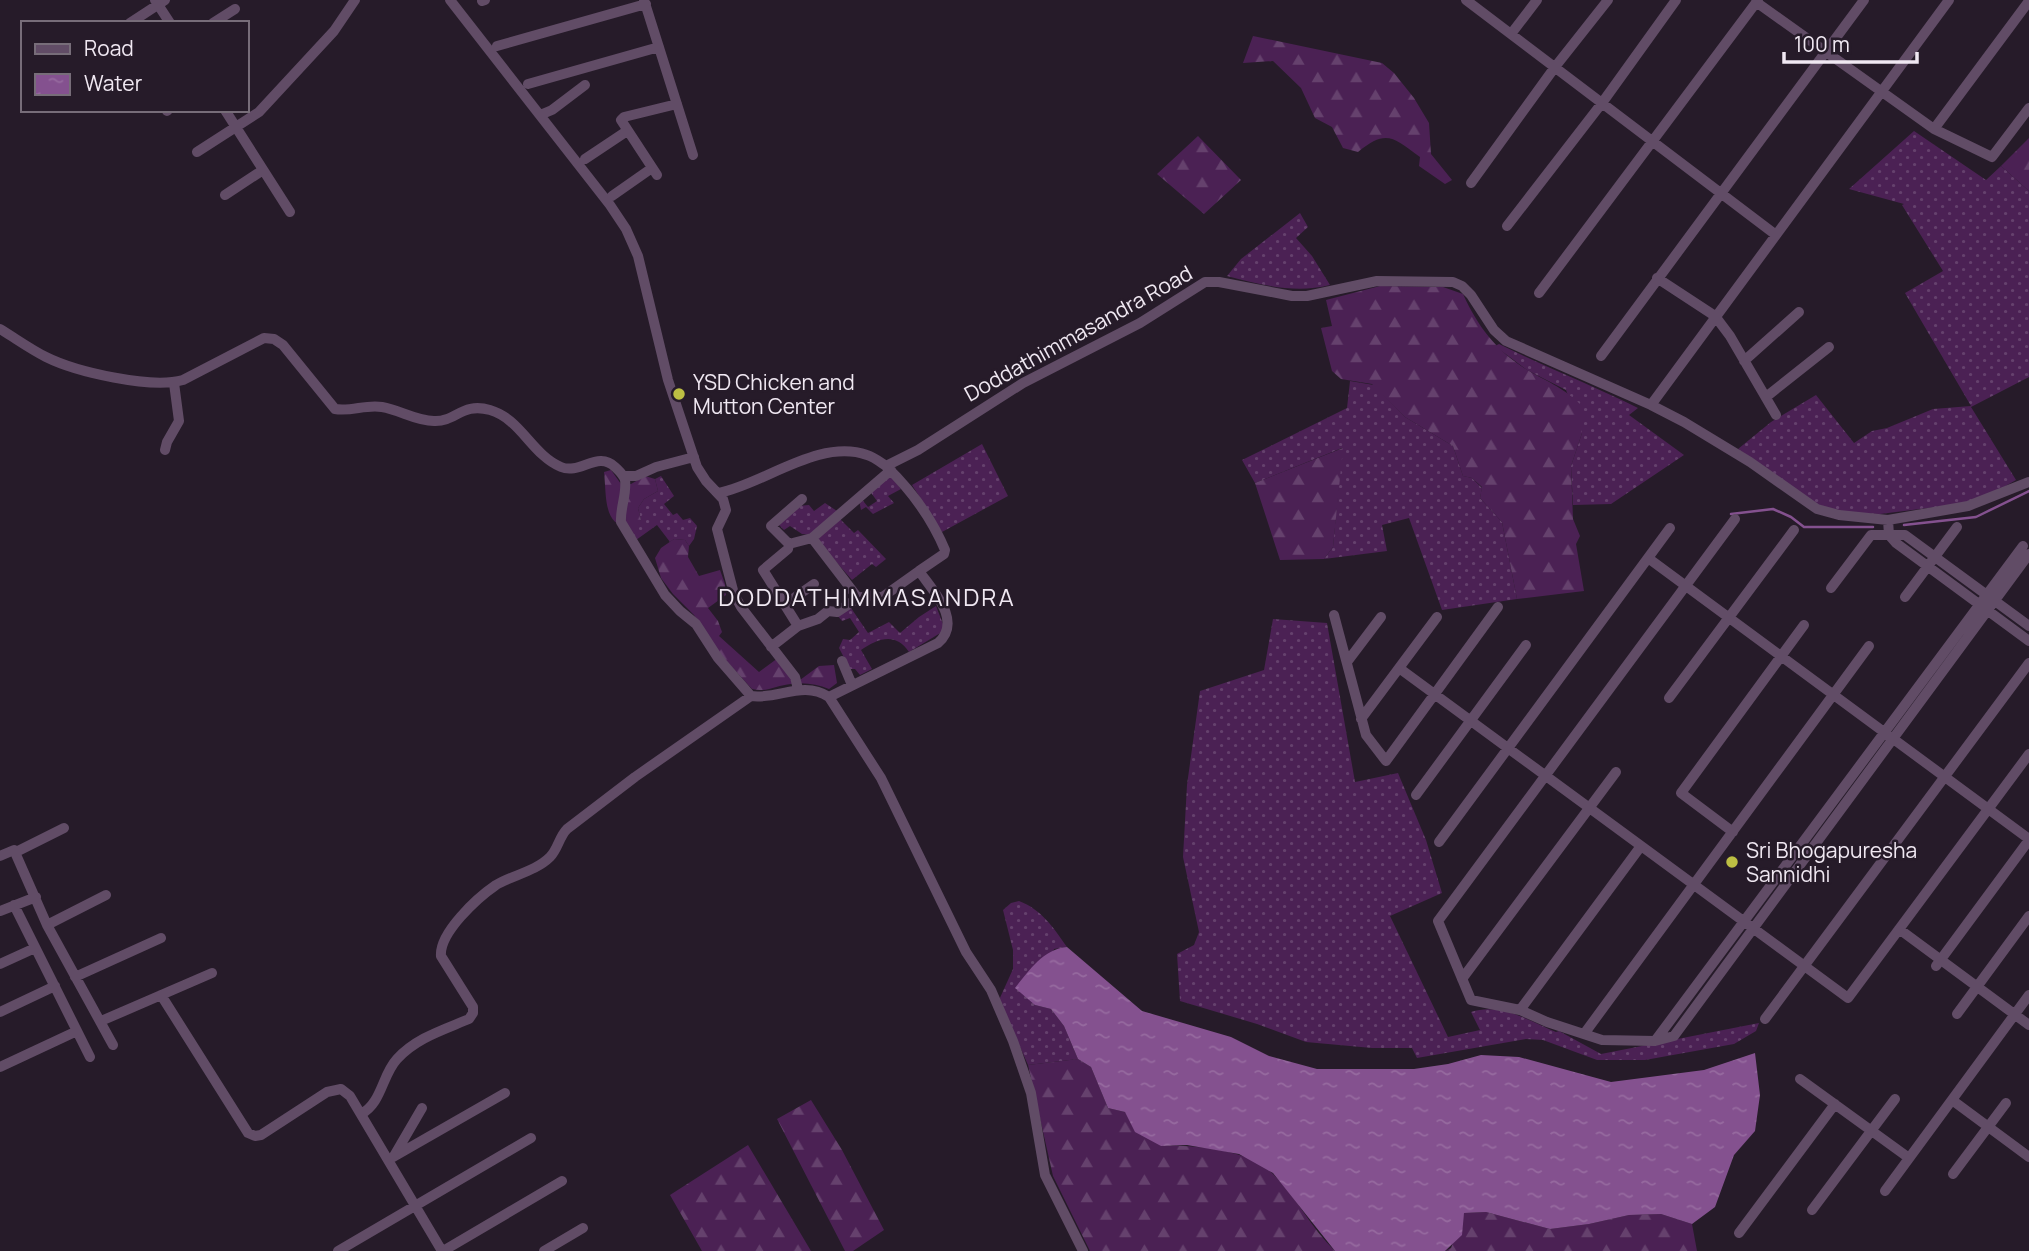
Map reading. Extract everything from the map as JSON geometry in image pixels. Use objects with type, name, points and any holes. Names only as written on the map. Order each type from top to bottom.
[{"type":"street","points":[[197,152],[259,112],[334,31],[355,0]]},
{"type":"street","points":[[450,0],[626,229],[638,256],[668,380],[694,457],[706,481],[723,499],[726,510],[717,528],[734,594],[795,677],[798,689]]},
{"type":"street","points":[[1467,0],[1776,235]]},
{"type":"street","points":[[1511,34],[1536,0]]},
{"type":"street","points":[[1471,183],[1555,67],[1608,0]]},
{"type":"street","points":[[1507,226],[1602,103],[1676,0]]},
{"type":"street","points":[[1601,356],[1864,0]]},
{"type":"street","points":[[1651,405],[1950,0]]},
{"type":"street","points":[[133,21],[159,1],[169,21]]},
{"type":"street","points":[[1539,293],[1757,1],[1934,129],[1992,157],[2029,108]]},
{"type":"street","points":[[1934,129],[2029,1]]},
{"type":"street","points":[[497,46],[645,2],[693,155]]},
{"type":"street","points":[[216,21],[236,9]]},
{"type":"street","points":[[528,84],[659,47]]},
{"type":"street","points":[[540,115],[552,110],[585,85]]},
{"type":"street","points":[[612,195],[654,172],[622,123],[622,118],[677,104]]},
{"type":"street","points":[[226,112],[290,212]]},
{"type":"street","points":[[585,159],[627,131]]},
{"type":"street","points":[[225,195],[263,170]]},
{"type":"street","points":[[1657,278],[1715,316],[1730,335],[1776,415]]},
{"type":"street","name":"Doddathimmasandra Road","points":[[812,538],[888,468],[1023,383],[1153,316],[1205,282],[1219,282],[1292,296],[1307,296],[1377,281],[1453,282],[1471,295],[1493,330],[1506,341],[1651,405],[1750,462],[1817,509],[1839,515],[1888,520],[1968,506],[2029,482]]},
{"type":"street","points":[[1744,360],[1799,312]]},
{"type":"street","points":[[0,329],[48,358],[93,373],[156,383],[183,380],[264,338],[274,339],[283,345],[335,409],[348,411],[379,406],[436,422],[449,419],[460,411],[474,408],[488,410],[510,421],[542,453],[562,468],[572,469],[599,460],[610,462],[624,476],[621,522],[665,596],[696,624],[718,658],[751,696]]},
{"type":"street","points":[[1766,397],[1829,347]]},
{"type":"street","points":[[165,450],[178,421],[174,383]]},
{"type":"street","points":[[719,493],[815,456],[835,452],[867,455],[888,468],[919,503],[939,534],[945,550],[944,554],[881,598],[873,594],[858,598],[837,612],[828,611],[818,619],[799,626],[771,647]]},
{"type":"street","points":[[624,476],[636,476],[656,467],[694,457]]},
{"type":"street","points":[[789,544],[771,526],[802,499]]},
{"type":"street","points":[[1735,519],[1438,921],[1471,1000],[1520,1010],[1547,1023],[1602,1040],[1655,1041],[1674,1037],[2026,550]]},
{"type":"street","points":[[1888,520],[1889,535],[2029,641]]},
{"type":"street","points":[[1905,597],[1957,527]]},
{"type":"street","points":[[1439,842],[1670,528]]},
{"type":"street","points":[[1669,698],[1794,530]]},
{"type":"street","points":[[1831,588],[1871,535],[1905,535],[2029,626]]},
{"type":"street","points":[[789,544],[812,538],[858,598]]},
{"type":"street","points":[[789,544],[788,549],[763,570],[799,626]]},
{"type":"street","points":[[1648,558],[2029,840],[1938,963]]},
{"type":"street","points":[[829,697],[946,636],[949,626],[943,605],[919,571]]},
{"type":"street","points":[[784,605],[814,584]]},
{"type":"street","points":[[1334,615],[1366,735],[1386,761],[1498,607]]},
{"type":"street","points":[[1347,662],[1381,617]]},
{"type":"street","points":[[1362,719],[1437,617]]},
{"type":"street","points":[[1733,832],[1681,793],[1804,625]]},
{"type":"street","points":[[1416,795],[1526,645]]},
{"type":"street","points":[[1584,1034],[1869,646]]},
{"type":"street","points":[[842,662],[852,685]]},
{"type":"street","points":[[1765,1019],[2029,663]]},
{"type":"street","points":[[1399,668],[1848,998],[2029,754]]},
{"type":"street","points":[[361,1114],[368,1110],[376,1099],[395,1060],[423,1038],[469,1019],[473,1013],[473,1007],[440,956],[440,946],[462,915],[497,885],[551,856],[566,829],[751,696],[798,689],[821,692],[829,697],[881,778],[966,952],[991,990],[1031,1093],[1045,1175],[1083,1251]]},
{"type":"street","points":[[1655,1041],[1889,736]]},
{"type":"street","points":[[1462,979],[1616,772]]},
{"type":"street","points":[[0,856],[15,850],[16,852],[64,828]]},
{"type":"street","points":[[1520,1010],[1640,846]]},
{"type":"street","points":[[16,852],[47,925],[113,1045]]},
{"type":"street","points":[[47,925],[106,895]]},
{"type":"street","points":[[0,911],[36,897]]},
{"type":"street","points":[[14,905],[90,1056]]},
{"type":"street","points":[[1957,1014],[2029,916]]},
{"type":"street","points":[[1899,929],[1938,963],[1977,986],[2029,1025]]},
{"type":"street","points":[[75,977],[161,938]]},
{"type":"street","points":[[0,964],[35,948]]},
{"type":"street","points":[[101,1021],[212,973]]},
{"type":"street","points":[[0,1012],[55,986]]},
{"type":"street","points":[[161,995],[248,1133],[261,1135],[327,1092],[341,1089],[350,1096],[391,1159],[442,1251],[562,1181]]},
{"type":"street","points":[[1885,1191],[2029,995]]},
{"type":"street","points":[[0,1067],[77,1031]]},
{"type":"street","points":[[1800,1079],[1909,1158]]},
{"type":"street","points":[[391,1159],[505,1093]]},
{"type":"street","points":[[1812,1210],[1895,1099]]},
{"type":"street","points":[[1952,1100],[2029,1157]]},
{"type":"street","points":[[1953,1174],[2006,1103]]},
{"type":"street","points":[[1739,1233],[1835,1104]]},
{"type":"street","points":[[391,1159],[422,1108]]},
{"type":"street","points":[[338,1251],[531,1138]]},
{"type":"street","points":[[544,1251],[583,1228]]},
{"type":"street","points":[[562,1240],[567,1251]]},
{"type":"green space","points":[[1253,36],[1382,63],[1394,73],[1414,98],[1429,123],[1431,154],[1452,180],[1445,184],[1419,166],[1420,157],[1389,138],[1376,140],[1358,152],[1343,148],[1332,127],[1315,118],[1301,88],[1273,61],[1243,63]]},
{"type":"green space","points":[[1914,131],[1986,180],[2001,166],[2029,191],[2029,377],[1971,407],[2016,480],[1990,495],[1968,503],[1880,514],[1844,513],[1816,504],[1738,449],[1771,422],[1816,395],[1854,443],[1872,431],[1887,428],[1933,409],[1971,406],[1905,293],[1943,271],[1902,205],[1904,204],[1849,189]]},
{"type":"green space","points":[[1198,136],[1241,180],[1204,214],[1157,174]]},
{"type":"green space","points":[[2029,138],[2029,191],[2001,166]]},
{"type":"green space","points":[[1300,213],[1308,227],[1296,238],[1312,256],[1330,285],[1291,288],[1227,276],[1241,259]]},
{"type":"green space","points":[[1380,286],[1443,287],[1463,294],[1482,328],[1507,356],[1563,390],[1582,406],[1582,433],[1571,466],[1573,519],[1580,536],[1576,544],[1584,591],[1517,599],[1502,522],[1480,498],[1482,487],[1472,478],[1463,476],[1453,446],[1405,417],[1372,384],[1341,379],[1332,371],[1321,328],[1332,326],[1326,300]]},
{"type":"green space","points":[[1499,344],[1638,408],[1629,415],[1684,455],[1611,504],[1573,505],[1571,466],[1582,433],[1566,390],[1527,370],[1495,346]]},
{"type":"green space","points":[[1350,381],[1374,385],[1405,417],[1453,446],[1463,476],[1472,478],[1482,488],[1480,498],[1502,522],[1517,599],[1442,610],[1409,518],[1382,525],[1387,551],[1324,559],[1333,547],[1342,448],[1255,483],[1242,460],[1347,408]]},
{"type":"green space","points":[[982,444],[1008,496],[942,532],[912,485]]},
{"type":"green space","points":[[1343,448],[1333,547],[1324,559],[1280,560],[1255,483]]},
{"type":"green space","points":[[611,470],[621,484],[631,484],[645,476],[655,479],[658,491],[644,499],[638,508],[641,520],[639,526],[627,527],[612,519],[604,472]]},
{"type":"green space","points":[[890,475],[901,489],[888,496],[894,503],[873,514],[866,507],[861,510],[860,497],[868,507],[877,501],[869,490]]},
{"type":"green space","points":[[661,476],[674,496],[664,504],[673,515],[677,513],[683,520],[690,518],[697,526],[689,546],[685,540],[674,539],[670,542],[657,525],[636,540],[628,528],[641,520],[638,508],[644,499],[658,491],[655,479]]},
{"type":"green space","points":[[825,503],[837,511],[812,535],[802,534],[790,526],[784,530],[779,525],[797,506],[809,505],[814,511]]},
{"type":"green space","points":[[838,517],[854,533],[858,530],[886,559],[876,567],[872,564],[852,580],[817,540]]},
{"type":"green space","points":[[674,539],[685,540],[689,546],[688,557],[699,576],[720,570],[726,595],[708,608],[718,621],[722,632],[719,636],[759,672],[778,658],[800,680],[819,666],[834,665],[837,683],[829,689],[801,683],[762,690],[752,689],[711,644],[694,615],[661,578],[655,558],[661,548]]},
{"type":"green space","points":[[936,606],[943,624],[942,632],[909,652],[893,639],[874,642],[861,650],[872,669],[860,675],[855,669],[850,669],[839,648],[843,639],[850,640],[859,632],[850,618],[842,621],[837,615],[851,608],[868,633],[889,622],[900,633]]},
{"type":"green space","points":[[1273,619],[1327,623],[1355,782],[1398,773],[1426,840],[1442,893],[1390,916],[1448,1037],[1480,1030],[1471,1012],[1493,1009],[1515,1014],[1559,1031],[1601,1054],[1759,1023],[1756,1031],[1734,1044],[1645,1060],[1597,1060],[1543,1040],[1526,1039],[1417,1058],[1412,1048],[1372,1048],[1306,1042],[1180,1001],[1177,954],[1194,945],[1199,932],[1183,857],[1187,785],[1200,691],[1264,670]]},
{"type":"green space","points":[[1019,901],[1040,914],[1067,947],[1054,949],[1035,1005],[1051,1009],[1064,1026],[1078,1059],[1028,1065],[999,1000],[1013,969],[1013,950],[1003,910],[1011,903]]},
{"type":"green space","points":[[1078,1059],[1091,1067],[1108,1108],[1125,1112],[1161,1146],[1220,1150],[1263,1166],[1282,1184],[1335,1251],[1090,1251],[1053,1176],[1028,1065]]},
{"type":"green space","points":[[811,1100],[842,1150],[884,1230],[853,1251],[845,1251],[777,1119]]},
{"type":"green space","points":[[748,1145],[811,1251],[702,1251],[670,1195]]},
{"type":"green space","points":[[1486,1212],[1550,1229],[1629,1215],[1661,1214],[1692,1224],[1697,1251],[1445,1251],[1451,1248],[1464,1213]]},
{"type":"water","points":[[1067,947],[1142,1011],[1231,1037],[1269,1056],[1317,1069],[1414,1069],[1481,1055],[1519,1057],[1611,1082],[1704,1070],[1755,1053],[1760,1095],[1755,1131],[1734,1155],[1715,1207],[1692,1224],[1661,1214],[1629,1215],[1550,1229],[1486,1212],[1464,1213],[1462,1235],[1445,1251],[1335,1251],[1273,1173],[1239,1154],[1187,1145],[1161,1146],[1135,1132],[1125,1112],[1108,1108],[1091,1067],[1078,1059],[1064,1026],[1051,1009],[1035,1005],[1015,988],[1044,956]]},
{"type":"waterway","points":[[1904,525],[1976,517],[2029,491]]},
{"type":"waterway","points":[[1731,514],[1773,509],[1791,517],[1804,527],[1873,527]]},
{"type":"place","name":"YSD Chicken and Mutton Center","points":[[679,394]]},
{"type":"place","name":"Sri Bhogapuresha Sannidhi","points":[[1732,862]]},
{"type":"district","name":"DODDATHIMMASANDRA","points":[[867,596]]}]
